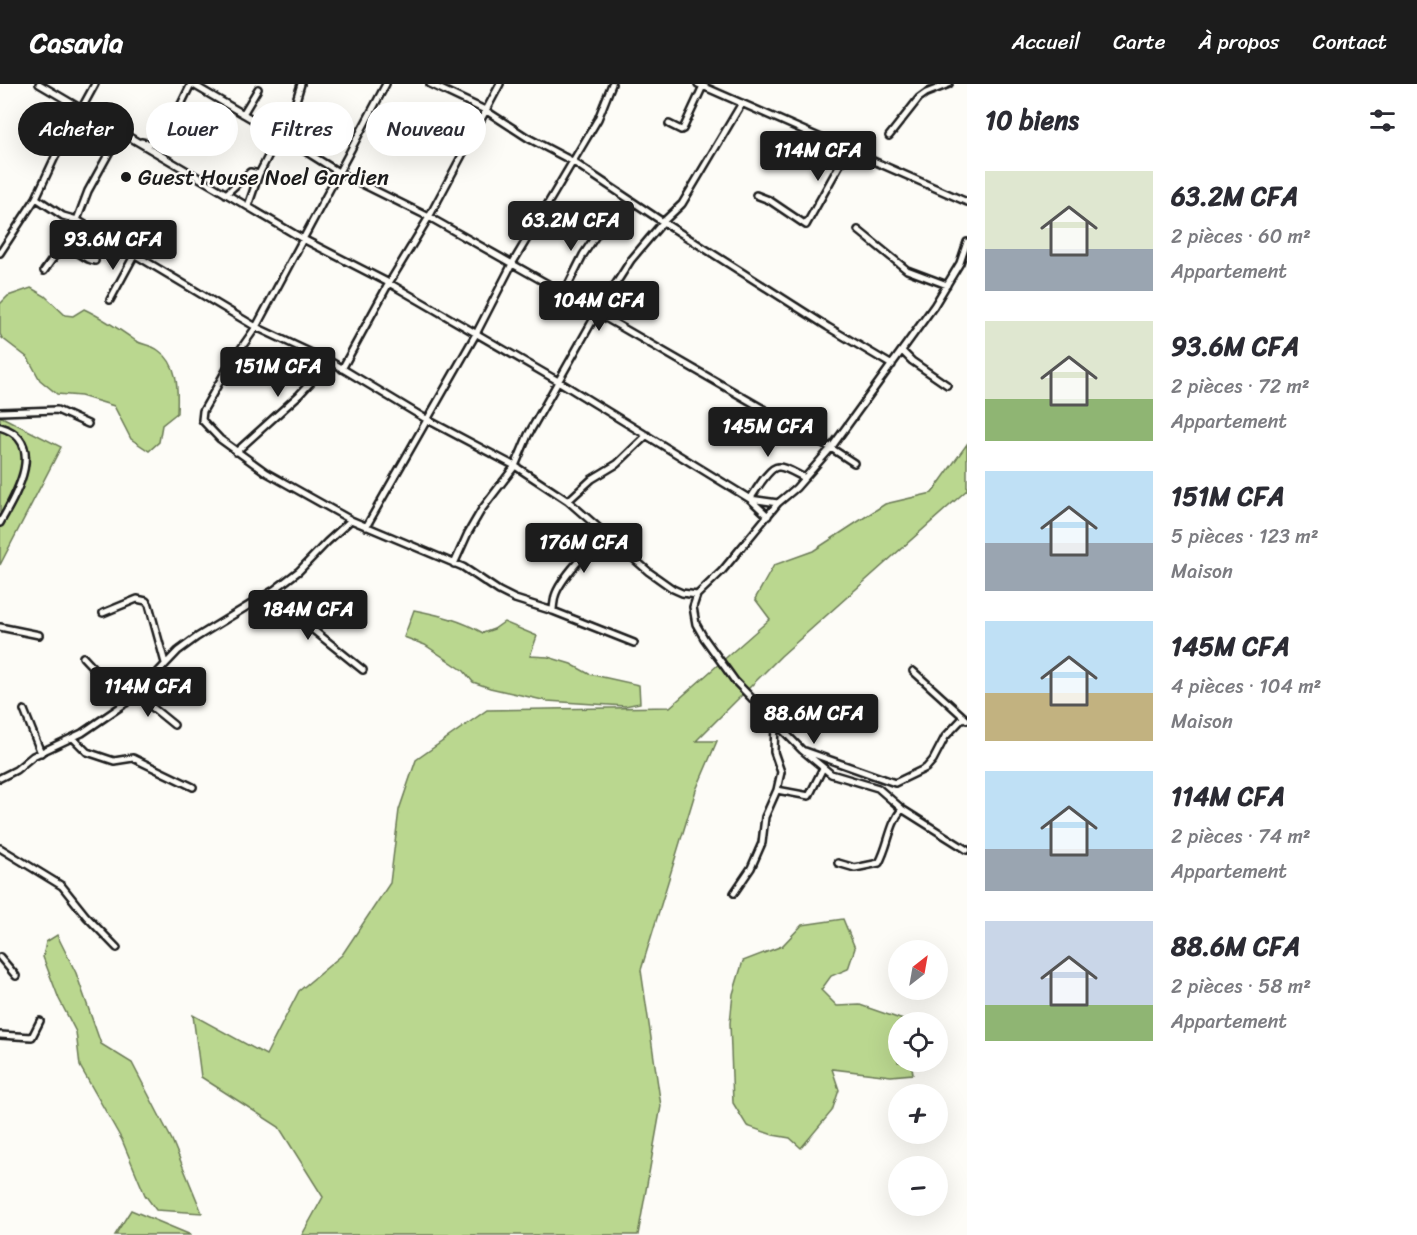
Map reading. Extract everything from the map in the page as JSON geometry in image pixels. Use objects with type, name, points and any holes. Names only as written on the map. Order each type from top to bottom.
[{"type":"street","points":[[39,84],[71,102]]},
{"type":"street","points":[[85,102],[95,84]]},
{"type":"street","points":[[136,142],[152,144],[165,137],[192,84],[250,118]]},
{"type":"street","points":[[296,102],[301,84]]},
{"type":"street","points":[[386,84],[256,327],[228,368],[201,417],[206,425],[236,452],[267,473],[351,520],[454,564],[515,599],[553,611],[634,643]]},
{"type":"street","points":[[430,84],[468,102]]},
{"type":"street","points":[[486,108],[500,84]]},
{"type":"street","points":[[366,527],[476,334],[512,264],[598,118],[612,84]]},
{"type":"street","points":[[889,136],[919,98],[949,84]]},
{"type":"street","points":[[669,124],[683,129],[700,85],[967,202]]},
{"type":"street","points":[[243,114],[258,89]]},
{"type":"street","points":[[454,564],[482,509],[514,466],[528,435],[597,313],[631,260],[663,222],[682,204],[742,103]]},
{"type":"street","points":[[486,111],[528,138],[572,161],[663,222],[892,365]]},
{"type":"street","points":[[136,142],[303,238],[389,283],[558,381],[750,499],[768,516]]},
{"type":"street","points":[[756,195],[769,200],[806,225],[848,150]]},
{"type":"street","points":[[0,253],[36,198],[56,156]]},
{"type":"street","points":[[44,271],[68,237],[88,191],[107,156]]},
{"type":"street","points":[[248,206],[259,174],[269,156]]},
{"type":"street","points":[[314,156],[340,173],[429,217],[564,293],[854,463]]},
{"type":"street","points":[[342,369],[389,283],[429,217],[461,156]]},
{"type":"street","points":[[226,194],[250,172],[259,174]]},
{"type":"street","points":[[36,198],[63,216],[77,220],[256,327],[333,363],[426,419],[514,466],[568,501],[649,572],[673,589],[697,595]]},
{"type":"street","points":[[564,293],[583,255],[603,225]]},
{"type":"street","points":[[858,230],[907,270],[947,285]]},
{"type":"street","points":[[68,237],[70,248],[88,260],[94,261],[93,231]]},
{"type":"street","points":[[967,242],[963,256],[947,285],[903,352],[831,448],[796,488],[778,503],[722,571],[697,595],[693,607],[696,624],[735,681],[802,750],[834,775],[869,783],[878,788],[902,808],[967,850]]},
{"type":"street","points":[[110,300],[135,254]]},
{"type":"street","points":[[903,352],[912,361],[947,384]]},
{"type":"street","points":[[236,452],[299,395],[324,368],[333,363]]},
{"type":"street","points":[[0,412],[57,410],[88,424]]},
{"type":"street","points":[[0,427],[14,432],[21,442],[26,468],[14,499],[0,523]]},
{"type":"street","points":[[568,501],[592,479],[617,464],[647,435]]},
{"type":"street","points":[[750,499],[774,467],[780,466],[805,478]]},
{"type":"street","points":[[750,499],[778,503]]},
{"type":"street","points":[[0,778],[41,753],[73,738],[126,703],[178,651],[274,590],[306,565],[351,520]]},
{"type":"street","points":[[553,611],[555,595],[564,581],[590,546],[606,534]]},
{"type":"street","points":[[274,590],[312,629],[363,670]]},
{"type":"street","points":[[103,613],[137,599],[146,601],[165,663]]},
{"type":"street","points":[[0,627],[39,635]]},
{"type":"street","points":[[83,657],[126,703]]},
{"type":"street","points":[[802,750],[895,783],[926,768],[945,737],[965,719],[913,671]]},
{"type":"street","points":[[136,694],[174,725]]},
{"type":"street","points":[[24,710],[41,753]]},
{"type":"street","points":[[734,893],[751,868],[762,843],[765,817],[777,790],[781,772],[774,752],[775,723]]},
{"type":"street","points":[[73,738],[87,752],[114,761],[133,758],[193,787]]},
{"type":"street","points":[[777,790],[809,796],[823,768]]},
{"type":"street","points":[[838,863],[855,868],[879,863],[884,854],[893,819],[902,808]]},
{"type":"street","points":[[0,848],[62,886],[86,916],[117,948]]},
{"type":"street","points":[[0,957],[16,976]]},
{"type":"street","points":[[0,1035],[32,1037],[40,1021]]},
{"type":"green space","points":[[31,288],[45,296],[65,315],[73,316],[84,309],[165,356],[176,378],[177,413],[162,425],[159,442],[149,451],[131,439],[114,406],[81,396],[57,394],[40,380],[28,358],[2,338],[0,304],[8,296]]},
{"type":"green space","points":[[0,416],[61,447],[0,565]]},
{"type":"green space","points":[[967,444],[967,490],[781,656],[696,741],[717,741],[696,790],[641,970],[661,1106],[638,1235],[302,1235],[323,1197],[279,1127],[201,1077],[193,1015],[266,1055],[299,991],[342,955],[390,883],[399,810],[416,760],[487,710],[670,707],[770,619],[755,599],[774,565],[813,551],[885,504],[932,493]]},
{"type":"green space","points":[[414,610],[450,618],[483,633],[504,622],[537,636],[530,656],[548,657],[571,664],[589,674],[639,685],[640,703],[625,706],[547,701],[473,682],[464,671],[425,645],[404,637]]},
{"type":"green space","points":[[843,919],[855,948],[848,969],[831,976],[821,990],[837,1006],[860,1005],[888,1015],[888,1072],[913,1072],[913,1074],[891,1076],[832,1069],[839,1090],[832,1111],[801,1148],[790,1138],[747,1126],[733,1103],[730,1023],[733,994],[743,961],[782,946],[802,925]]},
{"type":"green space","points":[[57,935],[76,973],[101,1044],[132,1063],[172,1140],[202,1213],[156,1210],[145,1195],[122,1140],[80,1066],[76,1032],[59,999],[43,957],[46,942]]},
{"type":"green space","points":[[131,1210],[191,1235],[115,1235]]},
{"type":"place","name":"Guest House Noel Gardien","points":[[126,177]]}]
